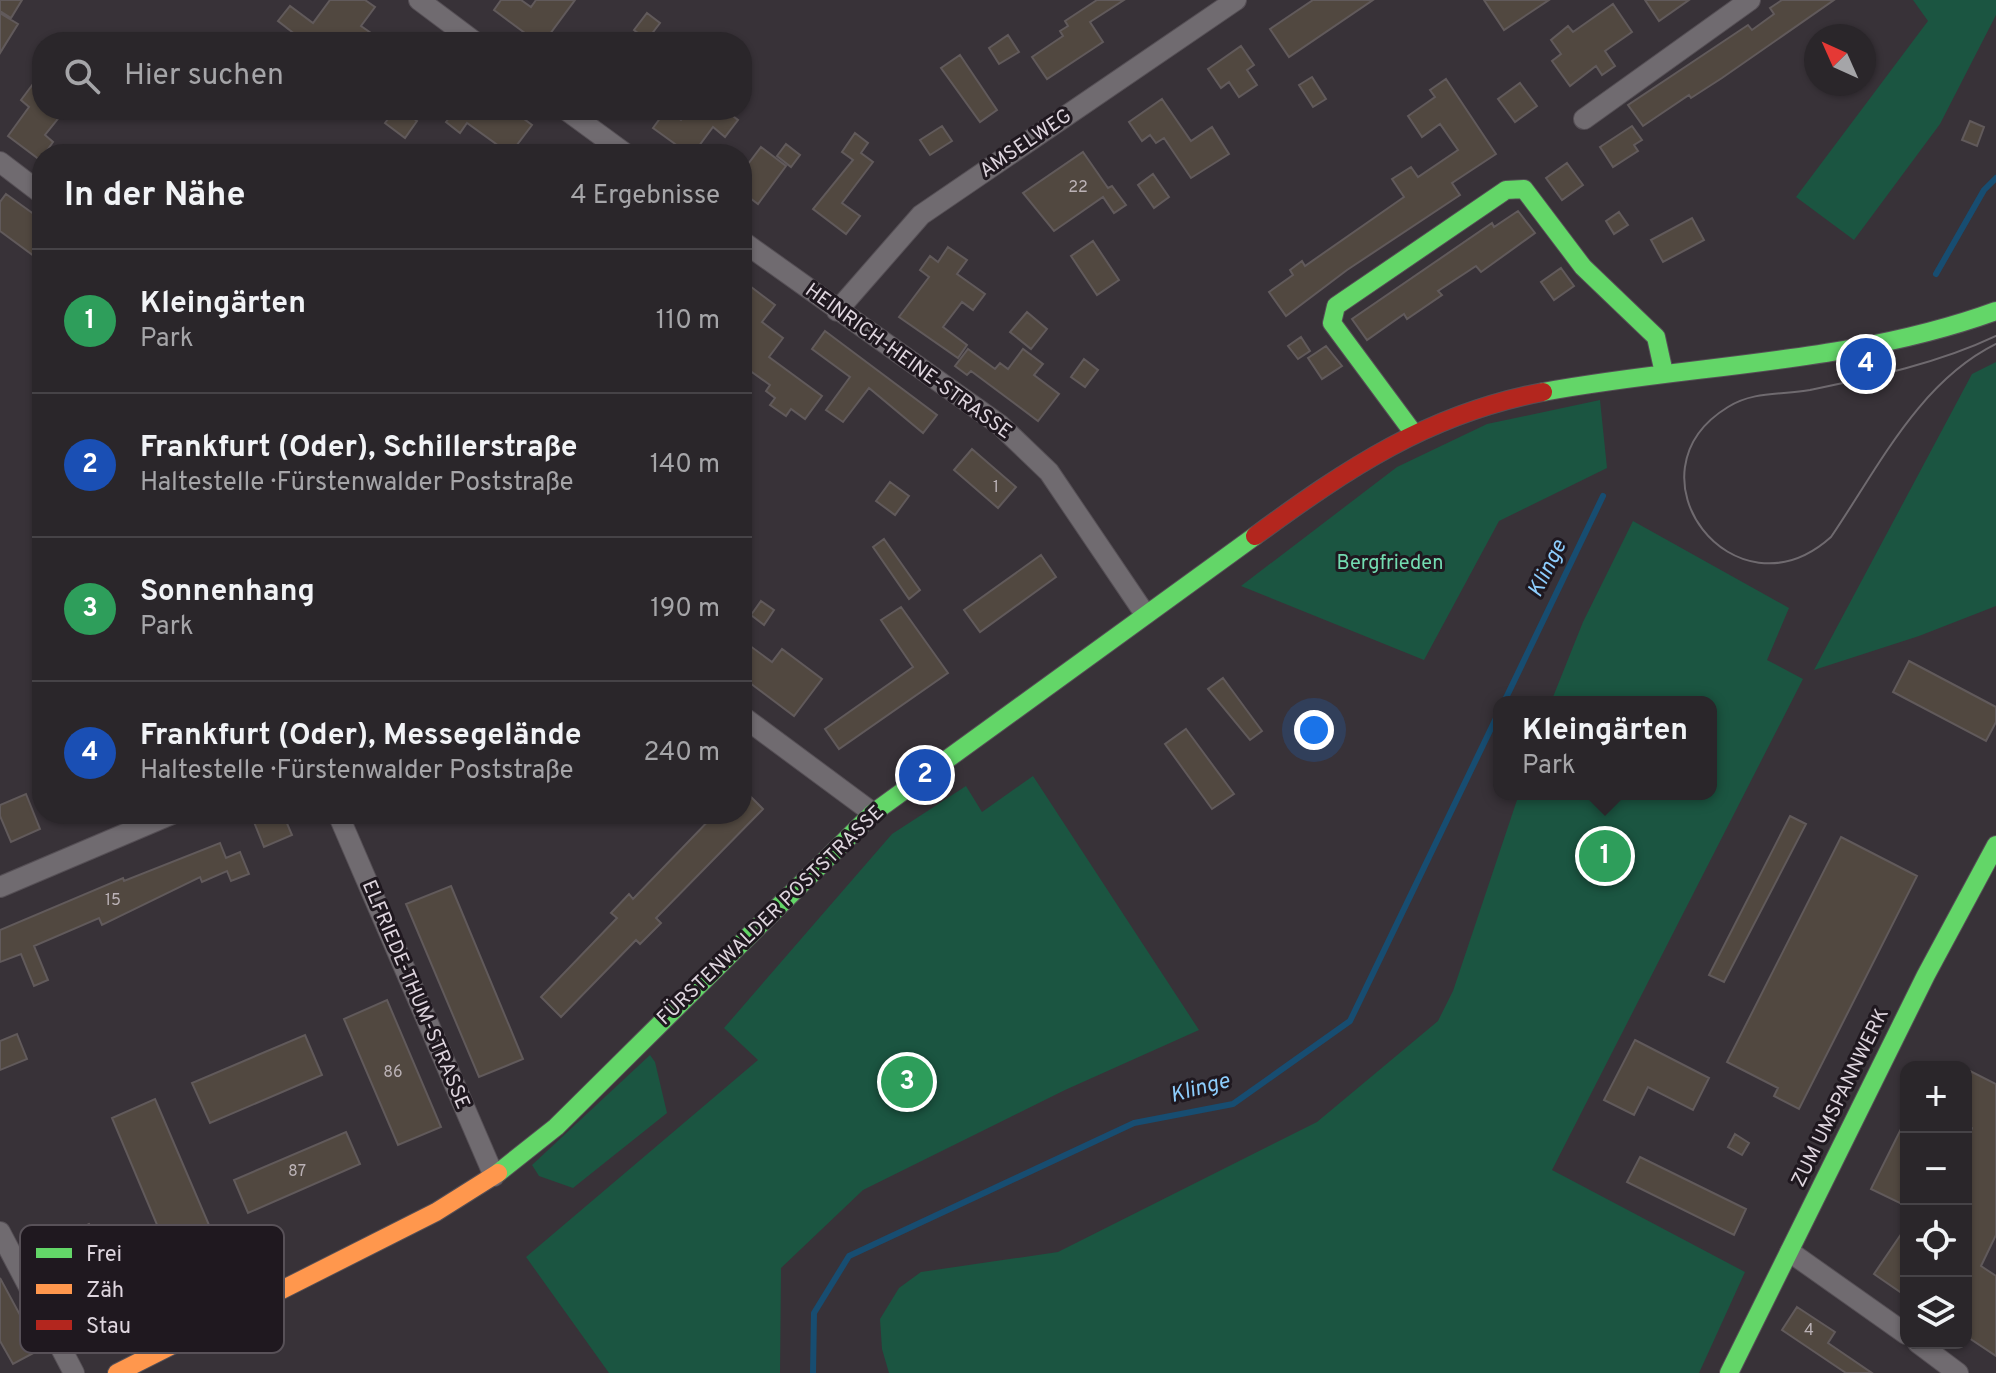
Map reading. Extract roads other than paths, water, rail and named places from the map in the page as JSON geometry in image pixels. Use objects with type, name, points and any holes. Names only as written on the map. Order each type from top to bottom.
[{"type":"street","points":[[419,0],[462,32]]},
{"type":"street","name":"AMSELWEG","points":[[837,311],[921,215],[1236,0]]},
{"type":"street","points":[[1584,119],[1750,0]]},
{"type":"street","points":[[580,120],[612,144]]},
{"type":"street","points":[[0,162],[32,186]]},
{"type":"street","points":[[1412,431],[1332,323],[1336,306],[1506,190],[1524,189],[1583,267],[1656,337],[1664,373]]},
{"type":"street","name":"HEINRICH-HEINE-STRASSE","points":[[752,248],[1000,425],[1049,472],[1145,614]]},
{"type":"street","name":"FÜRSTENWALDER POSTSTRASSE","points":[[284,1289],[436,1212],[494,1176],[556,1127],[873,813],[1336,477],[1412,431],[1498,401],[1664,373],[1860,349],[1946,332],[1996,311]]},
{"type":"street","points":[[752,723],[873,813]]},
{"type":"street","points":[[2,880],[146,824]]},
{"type":"street","name":"ELFRIEDE-THUM-STRASSE","points":[[342,824],[494,1176]]},
{"type":"street","name":"ZUM UMSPANNWERK","points":[[1729,1373],[1926,975],[1996,845]]},
{"type":"street","points":[[0,1232],[20,1270]]},
{"type":"street","points":[[1790,1252],[1900,1330]]},
{"type":"street","points":[[1926,1349],[1958,1373]]},
{"type":"street","points":[[64,1353],[74,1373]]},
{"type":"street","name":"FÜRSTENWALDER POSTSTRASSE","points":[[117,1373],[157,1353]]},
{"type":"waterway","name":"Klinge","points":[[1936,274],[1984,190],[1996,178]]},
{"type":"waterway","name":"Klinge","points":[[1507,696],[1603,496]]},
{"type":"waterway","name":"Klinge","points":[[813,1373],[814,1313],[849,1256],[1134,1123],[1233,1104],[1350,1021],[1493,724]]},
{"type":"tram line","points":[[1996,336],[1904,369],[1810,390],[1747,398],[1728,407],[1697,435],[1685,467],[1688,500],[1703,529],[1727,552],[1759,563],[1794,559],[1831,537],[1922,404],[1944,380],[1996,344]]},
{"type":"place","name":"Frankfurt (Oder), Messegelände","points":[[1866,364]]},
{"type":"place","name":"Frankfurt (Oder), Schillerstraße","points":[[925,775]]},
{"type":"place","name":"Kleingärten","points":[[1605,856]]},
{"type":"place","name":"Sonnenhang","points":[[907,1082]]},
{"type":"park label","name":"Bergfrieden","points":[[1390,564]]}]
